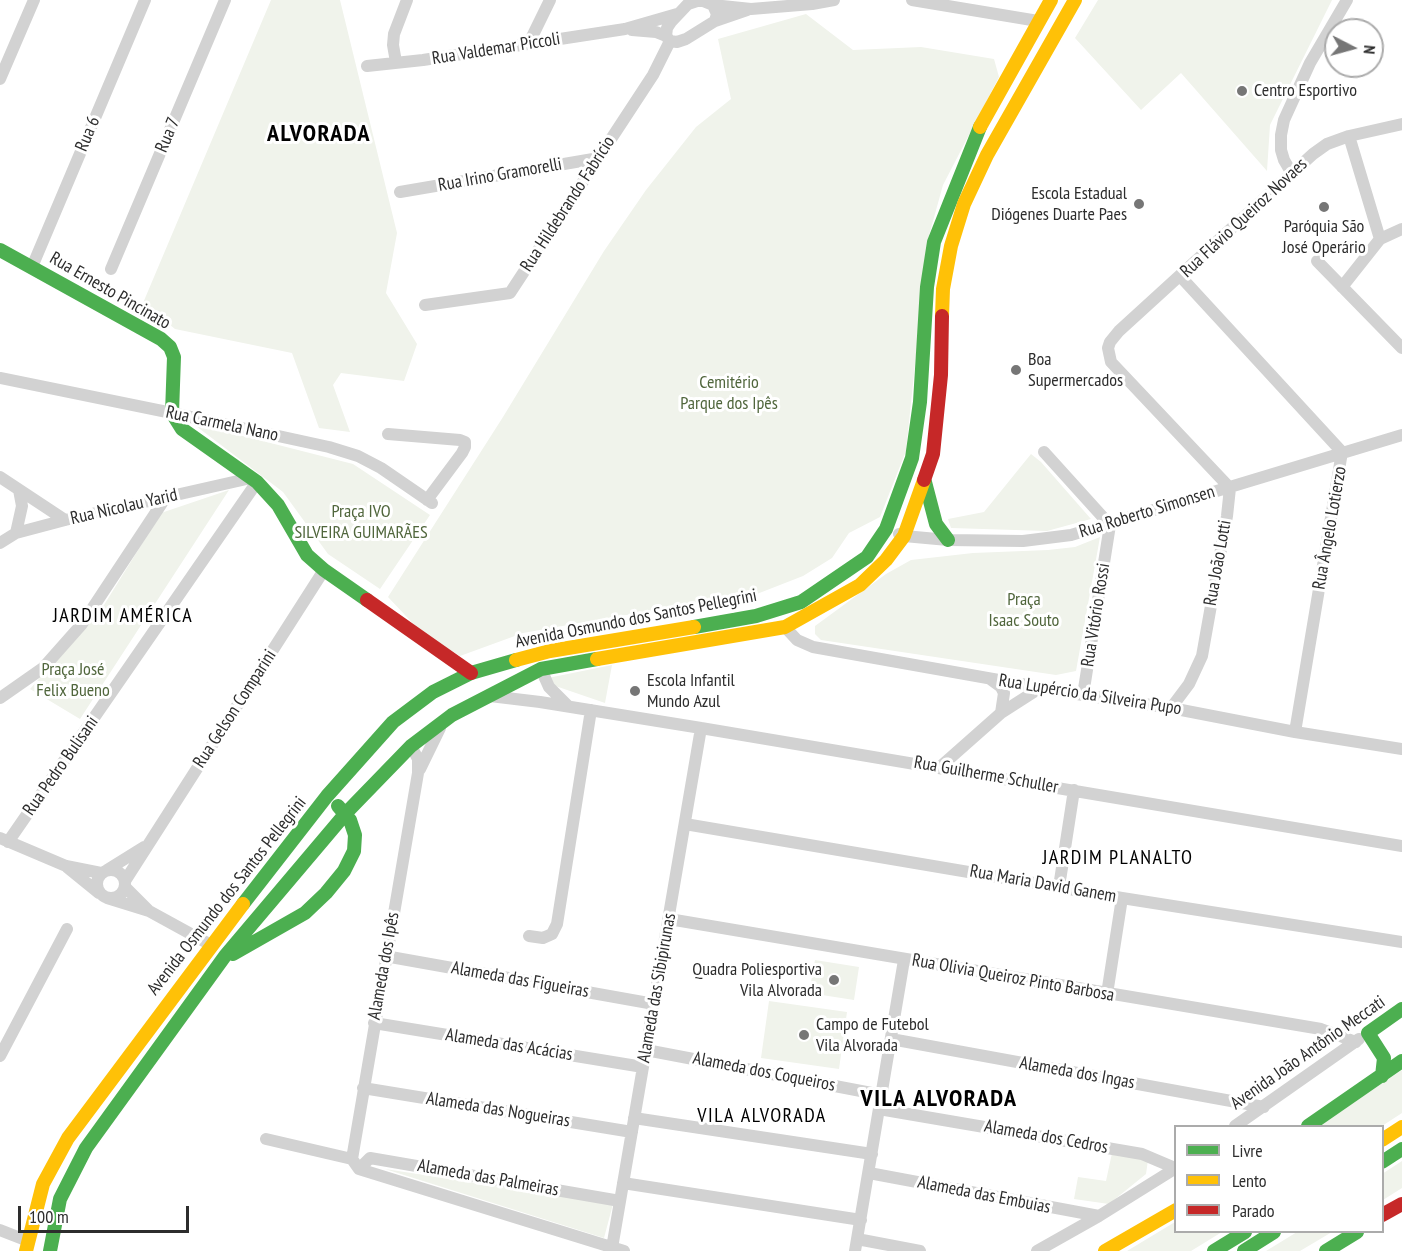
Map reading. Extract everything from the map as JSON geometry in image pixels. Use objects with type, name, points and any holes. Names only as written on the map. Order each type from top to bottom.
[{"type":"main road","name":"Avenida Osmundo dos Santos Pellegrini","points":[[27,1246],[44,1184],[68,1138],[211,945],[327,796],[393,722],[433,692],[471,673],[550,651],[756,616],[805,599],[867,556],[886,529],[912,458],[920,402],[927,287],[934,242],[976,134],[1050,0]]},
{"type":"main road","name":"Avenida Osmundo dos Santos Pellegrini","points":[[50,1251],[60,1199],[86,1148],[225,956],[346,813],[411,746],[448,718],[541,669],[785,627],[860,585],[882,564],[904,536],[933,454],[941,375],[944,289],[951,246],[964,204],[987,155],[1075,0]]},
{"type":"main road","points":[[1038,21],[1050,26],[1049,45]]},
{"type":"main road","name":"Rua Ernesto Pincinato","points":[[0,249],[136,324],[170,347],[174,357],[172,412]]},
{"type":"main road","points":[[172,412],[182,429],[254,480],[278,505],[307,555],[324,570],[471,673],[475,683],[448,718]]},
{"type":"main road","points":[[924,480],[936,524],[948,540]]},
{"type":"main road","points":[[785,627],[786,619],[791,611],[805,599]]},
{"type":"main road","points":[[393,722],[406,734],[411,746]]},
{"type":"main road","points":[[211,945],[225,956],[232,955],[291,922],[316,904],[336,883],[354,851],[353,827],[346,813],[327,796]]},
{"type":"main road","name":"Avenida João Antônio Meccati","points":[[1368,1033],[1402,1009]]},
{"type":"main road","points":[[1368,1033],[1384,1058],[1382,1076]]},
{"type":"main road","points":[[1309,1125],[1402,1060]]},
{"type":"main road","points":[[1384,1139],[1402,1127]]},
{"type":"main road","points":[[1384,1161],[1402,1149]]},
{"type":"main road","points":[[1384,1214],[1402,1203]]},
{"type":"main road","points":[[1105,1251],[1174,1211]]},
{"type":"main road","points":[[1214,1251],[1243,1233]]},
{"type":"main road","points":[[1244,1251],[1272,1233]]},
{"type":"main road","points":[[1326,1251],[1355,1233]]},
{"type":"street","points":[[0,79],[34,0]]},
{"type":"street","name":"Rua 6","points":[[32,267],[145,0]]},
{"type":"street","name":"Rua 7","points":[[111,269],[225,0]]},
{"type":"street","points":[[396,62],[394,34],[407,0]]},
{"type":"street","points":[[530,43],[550,0]]},
{"type":"street","points":[[677,14],[689,2],[698,1],[751,9],[834,0]]},
{"type":"street","points":[[912,0],[1038,21]]},
{"type":"street","points":[[1291,172],[1281,150],[1284,120],[1310,63],[1347,0]]},
{"type":"street","points":[[710,3],[717,14],[715,21]]},
{"type":"street","points":[[668,39],[677,42],[686,39],[715,21],[751,9]]},
{"type":"street","name":"Rua Valdemar Piccoli","points":[[367,66],[625,29],[677,14]]},
{"type":"street","name":"Rua Hildebrando Fabrício","points":[[425,305],[510,293],[653,75],[668,39],[667,28],[677,14]]},
{"type":"street","name":"Rua Valdemar Piccoli","points":[[625,29],[656,32],[668,39]]},
{"type":"street","name":"Rua Flávio Queiroz Novaes","points":[[1230,488],[1111,362],[1108,348],[1110,342],[1119,331],[1291,172],[1327,144],[1349,136],[1402,124]]},
{"type":"street","points":[[1349,136],[1380,239]]},
{"type":"street","name":"Rua Irino Gramorelli","points":[[400,192],[599,158]]},
{"type":"street","points":[[1342,287],[1380,239],[1402,229]]},
{"type":"street","points":[[1317,261],[1402,348]]},
{"type":"street","name":"Rua Ângelo Lotierzo","points":[[1180,276],[1342,453],[1295,732]]},
{"type":"street","name":"Rua Carmela Nano","points":[[0,378],[172,412],[329,447],[358,456],[381,468],[429,502],[462,453],[465,442],[387,434]]},
{"type":"street","name":"Rua Roberto Simonsen","points":[[886,529],[904,536],[948,540],[1023,541],[1071,535],[1402,435]]},
{"type":"street","points":[[1044,452],[1110,525]]},
{"type":"street","points":[[0,477],[65,520]]},
{"type":"street","name":"Rua Nicolau Yarid","points":[[0,543],[16,533],[65,520],[254,480]]},
{"type":"street","name":"Rua Pedro Bulisani","points":[[4,840],[254,480]]},
{"type":"street","name":"Rua João Lotti","points":[[1171,708],[1189,684],[1202,656],[1230,488]]},
{"type":"street","points":[[16,533],[22,506],[19,490]]},
{"type":"street","points":[[0,698],[43,668],[82,624],[166,497]]},
{"type":"street","name":"Rua Vitório Rossi","points":[[1083,695],[1110,525]]},
{"type":"street","name":"Rua Gelson Comparini","points":[[125,884],[145,847],[324,570]]},
{"type":"street","name":"Rua Lupércio da Silveira Pupo","points":[[785,627],[797,640],[813,646],[1040,688],[1171,708],[1295,732],[1402,749]]},
{"type":"street","points":[[541,669],[549,687],[569,707]]},
{"type":"street","points":[[990,679],[1001,687],[1004,693],[1001,713]]},
{"type":"street","points":[[940,768],[1001,713],[1040,688]]},
{"type":"street","name":"Rua Guilherme Schuller","points":[[486,696],[701,728],[1402,846]]},
{"type":"street","points":[[529,936],[543,938],[552,934],[557,924],[591,710]]},
{"type":"street","name":"Alameda dos Ipês","points":[[418,773],[448,718]]},
{"type":"street","name":"Alameda das Sibipirunas","points":[[618,1249],[620,1201],[701,728]]},
{"type":"street","name":"Alameda dos Ipês","points":[[355,1164],[363,1088],[418,773],[418,759],[411,746]]},
{"type":"street","points":[[1059,886],[1074,790]]},
{"type":"street","name":"Rua Maria David Ganem","points":[[685,824],[1122,898],[1402,942]]},
{"type":"street","points":[[4,840],[66,866],[104,872],[116,871],[148,911]]},
{"type":"street","name":"Rua Gelson Comparini","points":[[104,872],[145,847]]},
{"type":"street","points":[[66,866],[77,877],[103,895],[148,911],[211,945]]},
{"type":"street","points":[[104,872],[96,885],[103,895],[116,897],[125,884]]},
{"type":"street","points":[[1107,994],[1122,898]]},
{"type":"street","name":"Rua Olivia Queiroz Pinto Barbosa","points":[[669,919],[1322,1029],[1356,1042]]},
{"type":"street","points":[[0,1056],[67,929]]},
{"type":"street","name":"Alameda das Figueiras","points":[[386,956],[654,1004]]},
{"type":"street","points":[[904,960],[856,1245],[920,1251]]},
{"type":"street","name":"Alameda das Acácias","points":[[374,1023],[643,1067]]},
{"type":"street","name":"Avenida João Antônio Meccati","points":[[1237,1125],[1368,1033]]},
{"type":"street","name":"Alameda dos Ingas","points":[[891,1039],[1264,1107]]},
{"type":"street","name":"Alameda dos Coqueiros","points":[[646,1050],[882,1095]]},
{"type":"street","name":"Alameda das Nogueiras","points":[[363,1088],[632,1132]]},
{"type":"street","name":"Alameda dos Cedros","points":[[879,1109],[1142,1154],[1174,1168]]},
{"type":"street","points":[[634,1118],[872,1154]]},
{"type":"street","points":[[266,1139],[355,1164],[618,1249]]},
{"type":"street","name":"Alameda das Palmeiras","points":[[355,1164],[370,1158],[620,1201]]},
{"type":"street","points":[[1037,1251],[1100,1216],[1174,1169]]},
{"type":"street","name":"Alameda das Embuias","points":[[869,1173],[1100,1216]]},
{"type":"street","points":[[623,1184],[861,1220]]},
{"type":"street","points":[[0,1230],[27,1246]]},
{"type":"green space","points":[[271,0],[340,0],[397,233],[386,293],[417,344],[404,381],[341,373],[333,385],[350,432],[319,428],[292,353],[175,329],[143,303]]},
{"type":"green space","name":"Centro Esportivo","points":[[1098,0],[1332,0],[1270,125],[1267,171],[1181,73],[1141,110],[1075,38]]},
{"type":"green space","name":"Cemitério Parque dos Ipês","points":[[806,14],[853,50],[921,47],[994,59],[999,77],[943,185],[928,239],[906,451],[880,517],[849,533],[832,558],[803,576],[744,599],[619,616],[523,633],[460,656],[421,632],[388,597],[503,417],[604,251],[646,190],[696,127],[731,99],[718,39]]},
{"type":"green space","name":"Praça IVO SILVEIRA GUIMARÃES","points":[[192,423],[353,464],[430,515],[380,589],[328,554],[283,492]]},
{"type":"green space","points":[[1031,454],[1041,462],[1091,519],[1047,531],[951,528],[948,519],[984,512]]},
{"type":"green space","name":"Praça José Felix Bueno","points":[[229,490],[80,719],[30,689],[104,605],[161,513]]},
{"type":"green space","name":"Praça Isaac Souto","points":[[1100,537],[1076,671],[1056,675],[821,640],[815,634],[815,626],[886,574],[911,560],[973,553],[1075,547]]},
{"type":"green space","points":[[612,665],[605,703],[538,680]]},
{"type":"green space","name":"Quadra Poliesportiva Vila Alvorada","points":[[815,960],[859,967],[854,1000],[809,993]]},
{"type":"green space","name":"Campo de Futebol Vila Alvorada","points":[[769,1001],[847,1012],[839,1069],[761,1058]]},
{"type":"green space","points":[[1402,1070],[1402,1113],[1384,1125],[1320,1125]]},
{"type":"green space","points":[[1112,1153],[1148,1160],[1146,1174],[1109,1204],[1074,1199],[1078,1177],[1106,1181]]},
{"type":"green space","points":[[1402,1161],[1402,1188],[1384,1199],[1384,1173]]},
{"type":"green space","points":[[385,1169],[613,1204],[604,1238]]},
{"type":"green space","points":[[1174,1223],[1174,1233],[1220,1233],[1191,1251],[1127,1251]]},
{"type":"green space","points":[[1295,1233],[1330,1233],[1300,1251],[1266,1251]]},
{"type":"traffic: fast","points":[[694,627],[756,616],[801,602],[867,557],[886,529],[912,458],[920,402],[927,287],[934,242],[980,127]]},
{"type":"traffic: fast","points":[[0,250],[161,339],[170,347],[174,357],[172,413],[182,429],[257,482],[278,505],[307,555],[324,570],[367,600]]},
{"type":"traffic: fast","points":[[925,482],[936,524],[948,540]]},
{"type":"traffic: fast","points":[[50,1251],[60,1199],[86,1148],[225,956],[346,813],[411,746],[452,715],[541,669],[597,659]]},
{"type":"traffic: fast","points":[[243,904],[327,796],[393,722],[433,692],[471,673],[516,660]]},
{"type":"traffic: fast","points":[[233,954],[305,913],[344,871],[354,851],[355,835],[350,820],[338,806]]},
{"type":"traffic: fast","points":[[1368,1033],[1402,1009]]},
{"type":"traffic: fast","points":[[1368,1033],[1384,1058],[1382,1076]]},
{"type":"traffic: fast","points":[[1309,1125],[1402,1061]]},
{"type":"traffic: fast","points":[[1384,1161],[1402,1149]]},
{"type":"traffic: fast","points":[[1214,1251],[1243,1233]]},
{"type":"traffic: fast","points":[[1244,1251],[1272,1233]]},
{"type":"traffic: fast","points":[[1326,1251],[1355,1233]]},
{"type":"traffic: slow","points":[[980,127],[1051,0]]},
{"type":"traffic: slow","points":[[942,316],[943,289],[951,246],[964,204],[987,155],[1075,0]]},
{"type":"traffic: slow","points":[[597,659],[785,627],[860,585],[886,560],[904,536],[924,480]]},
{"type":"traffic: slow","points":[[516,660],[550,651],[694,627]]},
{"type":"traffic: slow","points":[[26,1251],[43,1184],[68,1138],[243,904]]},
{"type":"traffic: slow","points":[[1384,1139],[1402,1127]]},
{"type":"traffic: slow","points":[[1105,1251],[1174,1211]]},
{"type":"traffic: jam","points":[[924,480],[933,454],[941,375],[942,316]]},
{"type":"traffic: jam","points":[[367,600],[471,673]]},
{"type":"traffic: jam","points":[[1384,1214],[1402,1204]]},
{"type":"place","name":"Centro Esportivo","points":[[1242,91]]},
{"type":"place","name":"Escola Estadual Diógenes Duarte Paes","points":[[1139,204]]},
{"type":"place","name":"Paróquia São José Operário","points":[[1324,207]]},
{"type":"place","name":"Boa Supermercados","points":[[1016,370]]},
{"type":"place","name":"Escola Infantil Mundo Azul","points":[[635,691]]},
{"type":"place","name":"Quadra Poliesportiva Vila Alvorada","points":[[834,980]]},
{"type":"place","name":"Campo de Futebol Vila Alvorada","points":[[804,1035]]},
{"type":"district","name":"ALVORADA","points":[[319,134]]},
{"type":"district","name":"JARDIM AMÉRICA","points":[[123,616]]},
{"type":"district","name":"JARDIM PLANALTO","points":[[1118,858]]},
{"type":"district","name":"VILA ALVORADA","points":[[939,1099]]},
{"type":"district","name":"VILA ALVORADA","points":[[762,1116]]}]
